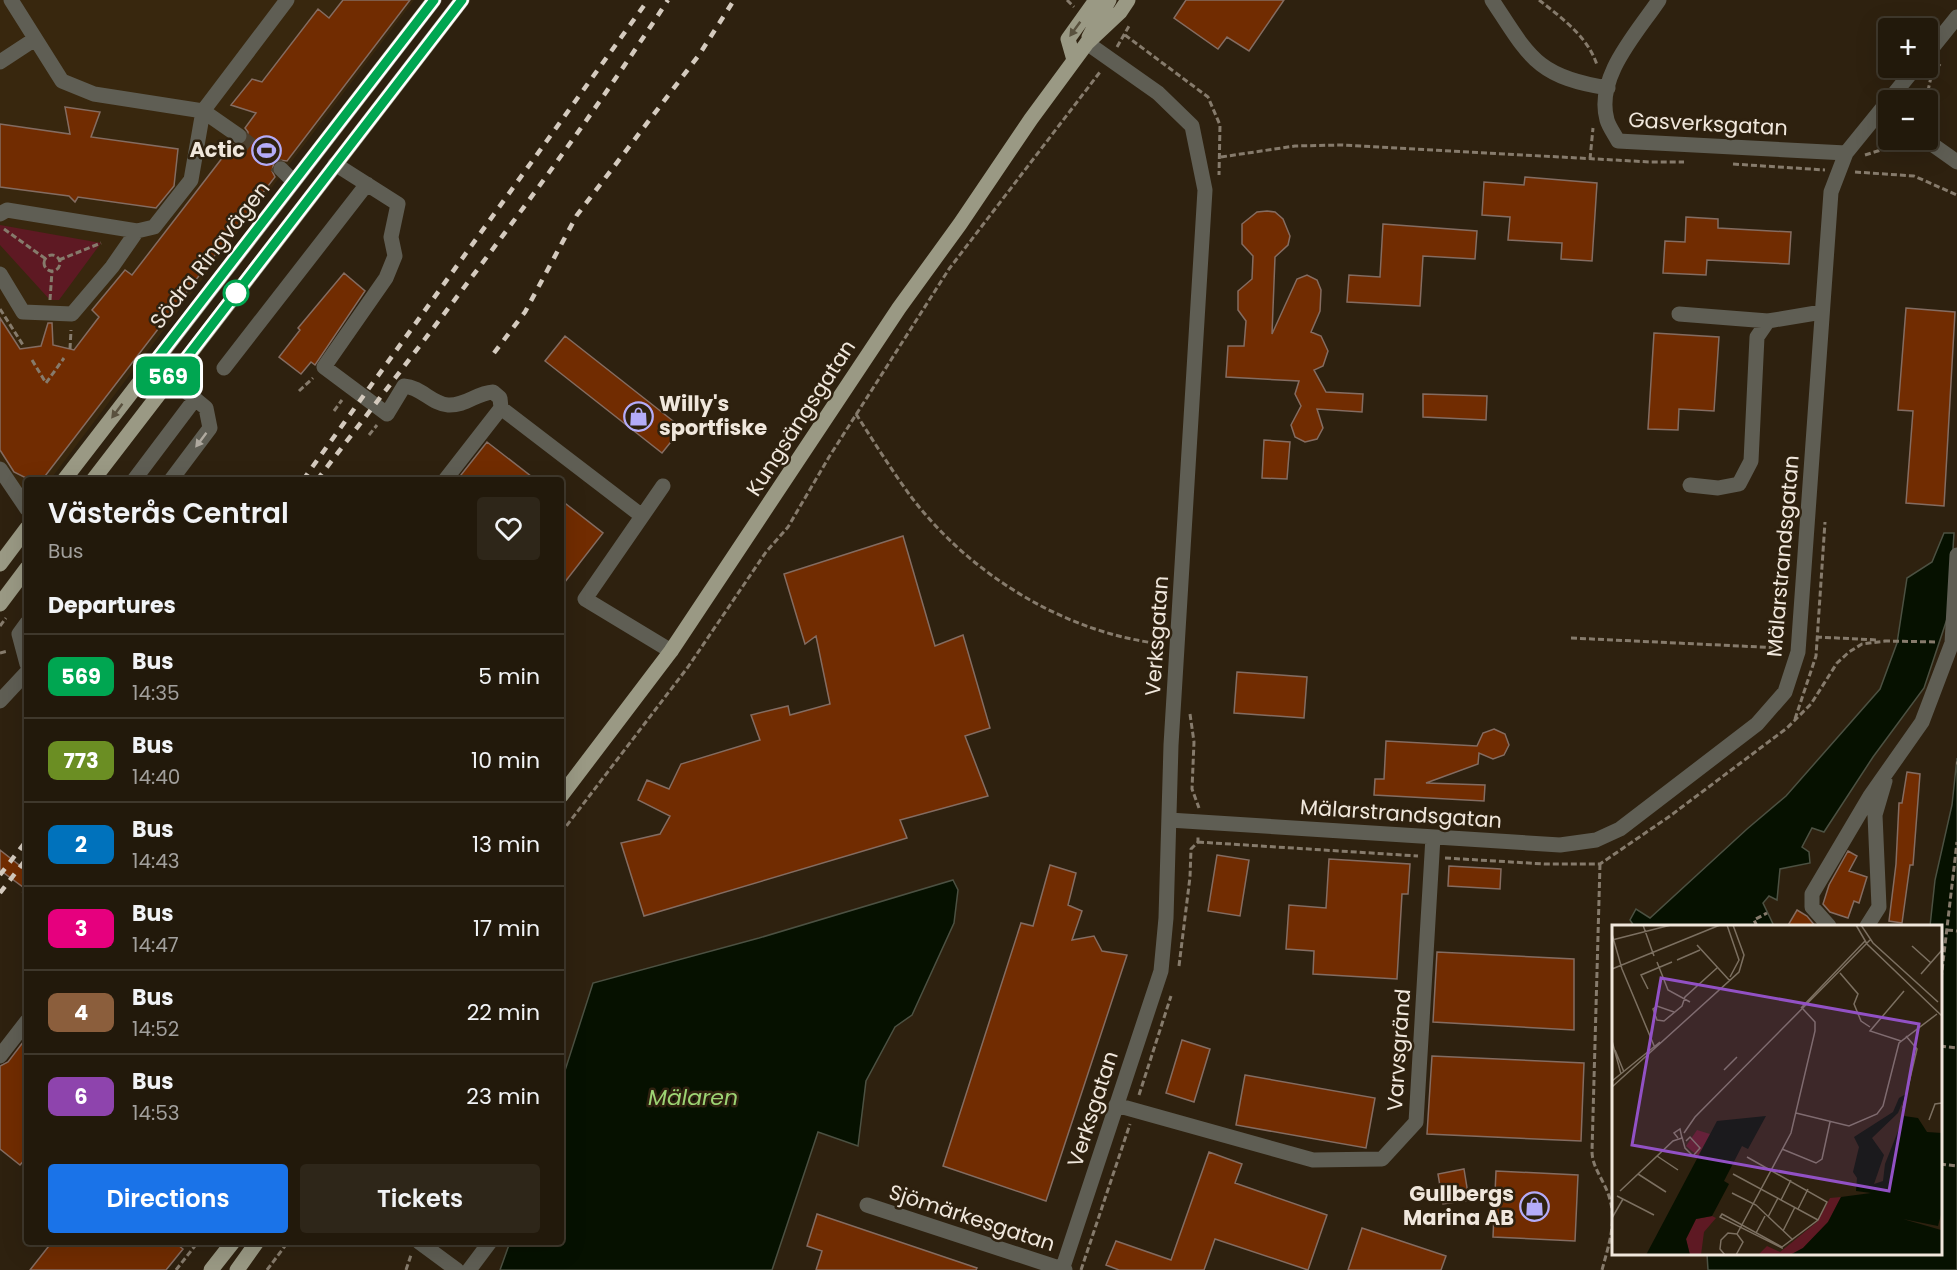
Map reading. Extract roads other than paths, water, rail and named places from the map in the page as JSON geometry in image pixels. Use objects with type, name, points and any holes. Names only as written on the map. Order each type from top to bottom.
[{"type":"main road","name":"Södra Ringvägen","points":[[66,477],[434,0]]},
{"type":"main road","name":"Södra Ringvägen","points":[[95,477],[462,0]]},
{"type":"main road","points":[[1074,60],[1068,39],[1096,0]]},
{"type":"main road","name":"Kungsängsgatan","points":[[1087,43],[1094,24],[1109,0]]},
{"type":"main road","name":"Kungsängsgatan","points":[[564,792],[670,651],[899,308],[1074,60],[1087,43],[1120,12],[1128,0]]},
{"type":"main road","points":[[293,181],[313,192]]},
{"type":"main road","points":[[0,564],[24,532]]},
{"type":"main road","points":[[0,604],[24,572]]},
{"type":"main road","points":[[211,1270],[231,1245]]},
{"type":"main road","points":[[237,1270],[255,1245]]},
{"type":"street","points":[[11,0],[63,81],[94,94],[203,111],[239,136]]},
{"type":"street","points":[[0,213],[7,210],[137,231],[154,227],[191,180],[203,111],[287,0]]},
{"type":"street","points":[[1492,0],[1530,57],[1545,69],[1580,84],[1608,88]]},
{"type":"street","name":"Gasverksgatan","points":[[1659,0],[1617,64],[1608,88],[1607,121],[1618,141],[1853,159]]},
{"type":"street","points":[[1938,40],[1957,17]]},
{"type":"street","points":[[0,62],[35,39]]},
{"type":"street","name":"Verksgatan","points":[[1063,1270],[1161,971],[1205,190],[1201,158],[1192,126],[1158,93],[1087,43]]},
{"type":"street","name":"Mälarstrandsgatan","points":[[1169,820],[1560,845],[1596,840],[1620,829],[1763,719],[1789,685],[1799,648],[1829,208],[1837,171],[1853,159],[1878,121]]},
{"type":"street","points":[[1938,149],[1957,162]]},
{"type":"street","points":[[335,164],[398,204],[391,237],[395,256],[386,278],[324,367],[387,414],[404,386],[412,386],[446,405],[467,403],[482,393],[493,392],[500,398],[501,408],[447,477]]},
{"type":"street","points":[[280,169],[293,181]]},
{"type":"street","points":[[224,368],[367,184]]},
{"type":"street","points":[[0,274],[22,312],[72,314],[137,231]]},
{"type":"street","points":[[1679,314],[1768,321],[1822,312]]},
{"type":"street","points":[[1690,485],[1718,488],[1739,484],[1751,461],[1757,337],[1768,321]]},
{"type":"street","points":[[153,364],[206,408],[210,428],[173,477]]},
{"type":"street","points":[[136,477],[195,399]]},
{"type":"street","points":[[501,408],[642,516]]},
{"type":"street","points":[[0,469],[24,505]]},
{"type":"street","points":[[663,486],[585,599],[670,651]]},
{"type":"street","points":[[1827,925],[1812,907],[1812,894],[1889,770],[1922,722],[1946,643],[1957,555]]},
{"type":"street","points":[[24,627],[18,634],[24,654]]},
{"type":"street","points":[[1,700],[24,675]]},
{"type":"street","points":[[1870,925],[1879,907],[1875,815],[1889,770]]},
{"type":"street","name":"Varvsgränd","points":[[1116,1105],[1313,1160],[1382,1159],[1416,1122],[1433,837]]},
{"type":"street","points":[[0,1056],[24,1025]]},
{"type":"street","name":"Sjömärkesgatan","points":[[867,1205],[1063,1270]]},
{"type":"street","points":[[422,1245],[457,1270]]},
{"type":"street","points":[[469,1270],[488,1245]]},
{"type":"water","points":[[1944,533],[1954,533],[1949,613],[1924,688],[1873,757],[1824,832],[1812,828],[1802,847],[1809,852],[1810,863],[1780,869],[1777,900],[1769,896],[1763,903],[1774,925],[1633,925],[1630,920],[1636,909],[1650,918],[1786,796],[1880,689],[1897,643],[1907,578],[1932,562]]},
{"type":"water","points":[[1957,758],[1957,1270],[1708,1270],[1707,1255],[1942,1255],[1942,925],[1930,925],[1935,880],[1952,805]]},
{"type":"water","name":"Mälaren","points":[[953,880],[958,890],[954,923],[912,1015],[895,1027],[866,1081],[858,1146],[818,1132],[772,1270],[500,1270],[509,1245],[564,1245],[564,1074],[593,983],[759,938]]},
{"type":"tunnel","points":[[239,136],[281,169]]},
{"type":"railway","points":[[305,477],[648,0]]},
{"type":"railway","points":[[319,477],[541,183],[668,0]]},
{"type":"railway","points":[[494,353],[525,312],[577,215],[699,55],[734,0]]},
{"type":"railway","points":[[0,875],[24,844]]},
{"type":"railway","points":[[0,893],[24,862]]},
{"type":"place","name":"Actic","points":[[266,150]]},
{"type":"place","name":"Willy's sportfiske","points":[[638,416]]},
{"type":"place","name":"Gullbergs Marina AB","points":[[1535,1206]]}]
